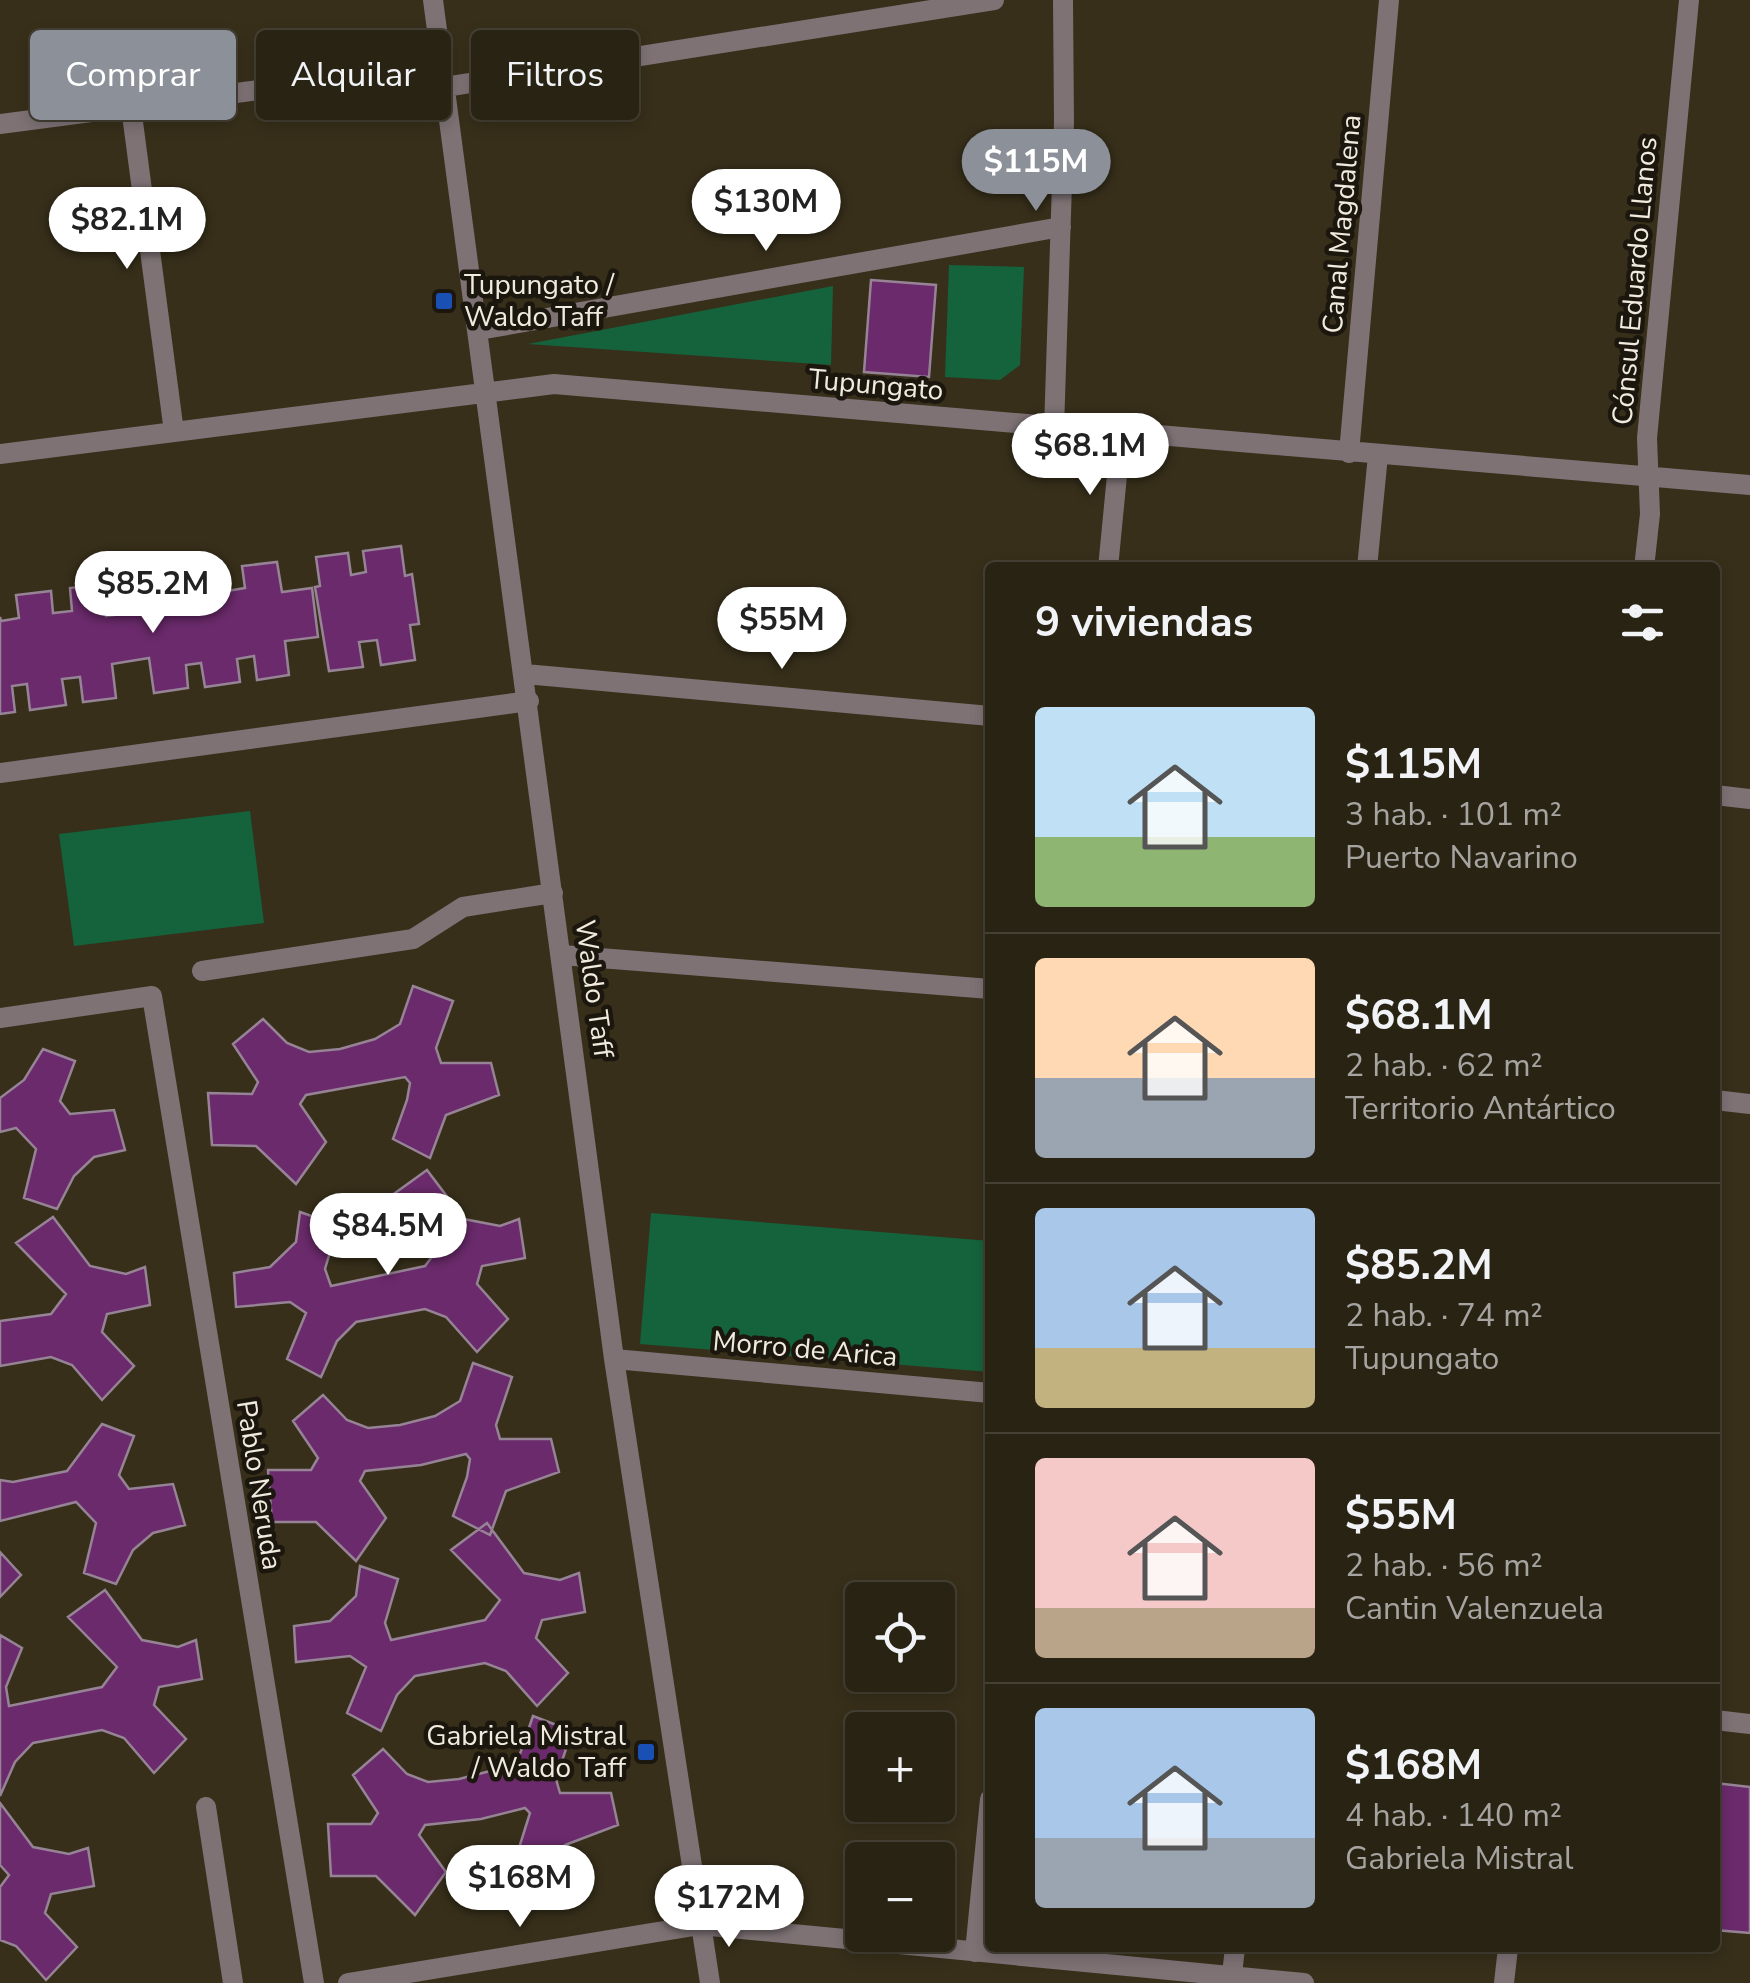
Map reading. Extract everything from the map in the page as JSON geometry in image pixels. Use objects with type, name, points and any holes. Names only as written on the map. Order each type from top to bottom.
[{"type":"street","name":"Waldo Taff","points":[[433,0],[437,30]]},
{"type":"street","points":[[451,76],[994,0]]},
{"type":"street","points":[[1054,429],[1063,0]]},
{"type":"street","name":"Canal Magdalena","points":[[1349,452],[1389,0]]},
{"type":"street","name":"Cónsul Eduardo Llanos","points":[[1644,562],[1647,438],[1689,0]]},
{"type":"street","points":[[0,124],[31,120]]},
{"type":"street","points":[[133,120],[174,432]]},
{"type":"street","name":"Waldo Taff","points":[[450,120],[614,1360],[710,1983]]},
{"type":"street","points":[[479,330],[1061,227]]},
{"type":"street","name":"Tupungato","points":[[0,454],[488,392],[578,385],[1054,429],[1750,485]]},
{"type":"street","points":[[1109,562],[1121,434]]},
{"type":"street","points":[[1368,562],[1378,455]]},
{"type":"street","points":[[525,674],[985,716]]},
{"type":"street","points":[[0,774],[529,701]]},
{"type":"street","points":[[1720,796],[1750,799]]},
{"type":"street","points":[[202,971],[413,940],[463,907],[553,894]]},
{"type":"street","points":[[562,955],[985,990]]},
{"type":"street","name":"Pablo Neruda","points":[[0,1018],[152,996],[314,1983]]},
{"type":"street","points":[[1720,1101],[1750,1104]]},
{"type":"street","name":"Morro de Arica","points":[[614,1360],[985,1394]]},
{"type":"street","points":[[1720,1721],[1750,1724]]},
{"type":"street","points":[[206,1807],[233,1983]]},
{"type":"street","points":[[975,1952],[985,1850]]},
{"type":"street","points":[[348,1983],[700,1925],[1232,1980],[1304,1983]]},
{"type":"street","points":[[1232,1980],[1234,1952]]},
{"type":"street","points":[[1504,1983],[1508,1952]]},
{"type":"green space","points":[[949,265],[1024,267],[1020,365],[1000,380],[945,377]]},
{"type":"green space","points":[[833,286],[831,365],[528,344]]},
{"type":"green space","points":[[250,811],[264,923],[74,946],[59,834]]},
{"type":"green space","points":[[651,1213],[985,1241],[985,1372],[640,1344]]},
{"type":"building","points":[[871,280],[936,285],[929,377],[864,372]]},
{"type":"building","points":[[401,546],[405,576],[412,574],[419,624],[410,625],[415,660],[381,665],[377,640],[359,642],[363,667],[329,671],[315,587],[320,586],[316,557],[348,553],[351,575],[366,572],[363,551]]},
{"type":"building","points":[[277,562],[282,592],[312,588],[318,637],[285,641],[289,675],[257,680],[254,656],[237,659],[240,682],[205,687],[201,663],[186,665],[188,688],[154,693],[149,658],[112,664],[116,698],[83,702],[80,677],[62,679],[66,705],[30,710],[27,684],[12,686],[15,712],[0,714],[0,617],[1,621],[19,618],[16,595],[51,591],[53,613],[72,611],[70,588],[101,584],[106,616],[146,611],[141,579],[174,575],[177,597],[192,595],[189,573],[224,569],[227,591],[245,588],[242,566]]},
{"type":"building","points":[[413,986],[453,1001],[436,1048],[441,1063],[491,1063],[499,1095],[446,1115],[430,1158],[393,1139],[407,1100],[410,1083],[405,1077],[306,1095],[300,1104],[326,1142],[296,1184],[256,1146],[212,1145],[208,1093],[252,1094],[258,1082],[233,1044],[263,1019],[287,1043],[309,1052],[340,1049],[375,1039],[400,1024]]},
{"type":"building","points":[[43,1049],[75,1061],[60,1101],[70,1114],[114,1110],[125,1150],[94,1157],[74,1176],[57,1209],[24,1198],[36,1149],[16,1128],[0,1132],[0,1098],[24,1080]]},
{"type":"building","points":[[427,1170],[464,1219],[500,1226],[519,1219],[525,1258],[482,1266],[477,1284],[508,1319],[477,1352],[446,1317],[425,1309],[356,1322],[337,1341],[321,1377],[287,1359],[306,1313],[290,1302],[236,1307],[234,1273],[270,1267],[296,1242],[300,1212],[338,1225],[325,1269],[331,1286],[425,1266],[440,1246],[391,1196]]},
{"type":"building","points":[[53,1217],[90,1266],[126,1274],[145,1267],[150,1305],[107,1314],[102,1332],[134,1366],[102,1400],[72,1365],[51,1357],[0,1366],[0,1321],[51,1314],[66,1294],[16,1243]]},
{"type":"building","points":[[473,1363],[512,1377],[496,1425],[500,1439],[551,1439],[559,1472],[506,1491],[490,1535],[453,1516],[467,1477],[470,1459],[466,1454],[421,1465],[365,1471],[360,1481],[386,1518],[356,1561],[316,1522],[272,1522],[268,1470],[311,1470],[318,1458],[293,1421],[323,1395],[347,1420],[368,1428],[400,1425],[435,1416],[460,1401]]},
{"type":"building","points":[[102,1424],[134,1436],[119,1475],[129,1489],[173,1484],[185,1525],[153,1533],[133,1550],[116,1584],[84,1573],[96,1523],[76,1502],[0,1521],[0,1480],[13,1482],[67,1471]]},
{"type":"building","points":[[487,1523],[524,1573],[560,1580],[579,1573],[585,1612],[542,1620],[536,1638],[568,1673],[537,1706],[506,1671],[485,1663],[415,1676],[397,1695],[381,1731],[347,1713],[366,1667],[350,1656],[296,1662],[294,1626],[330,1621],[356,1596],[360,1566],[398,1579],[385,1623],[391,1640],[485,1620],[500,1600],[451,1550]]},
{"type":"building","points":[[0,1552],[21,1575],[0,1597]]},
{"type":"building","points":[[105,1590],[142,1640],[178,1647],[196,1640],[202,1679],[159,1687],[154,1705],[186,1739],[154,1773],[124,1738],[102,1730],[33,1743],[15,1762],[0,1796],[0,1635],[22,1648],[6,1687],[9,1706],[102,1687],[117,1667],[68,1617]]},
{"type":"building","points":[[533,1716],[572,1731],[556,1779],[560,1793],[611,1793],[618,1825],[565,1845],[550,1889],[512,1870],[530,1813],[525,1808],[481,1819],[425,1825],[419,1835],[446,1872],[415,1915],[376,1876],[331,1876],[328,1824],[371,1824],[378,1813],[353,1775],[383,1749],[407,1774],[428,1782],[459,1779],[494,1770],[520,1754]]},
{"type":"building","points":[[1720,1784],[1750,1787],[1750,1933],[1720,1930]]},
{"type":"building","points":[[0,1803],[33,1847],[69,1854],[88,1848],[94,1886],[51,1894],[45,1913],[77,1947],[46,1980],[16,1946],[0,1940],[0,1887],[9,1875],[0,1865]]},
{"type":"place","name":"Tupungato / Waldo Taff","points":[[444,301]]},
{"type":"place","name":"Gabriela Mistral / Waldo Taff","points":[[646,1752]]}]
